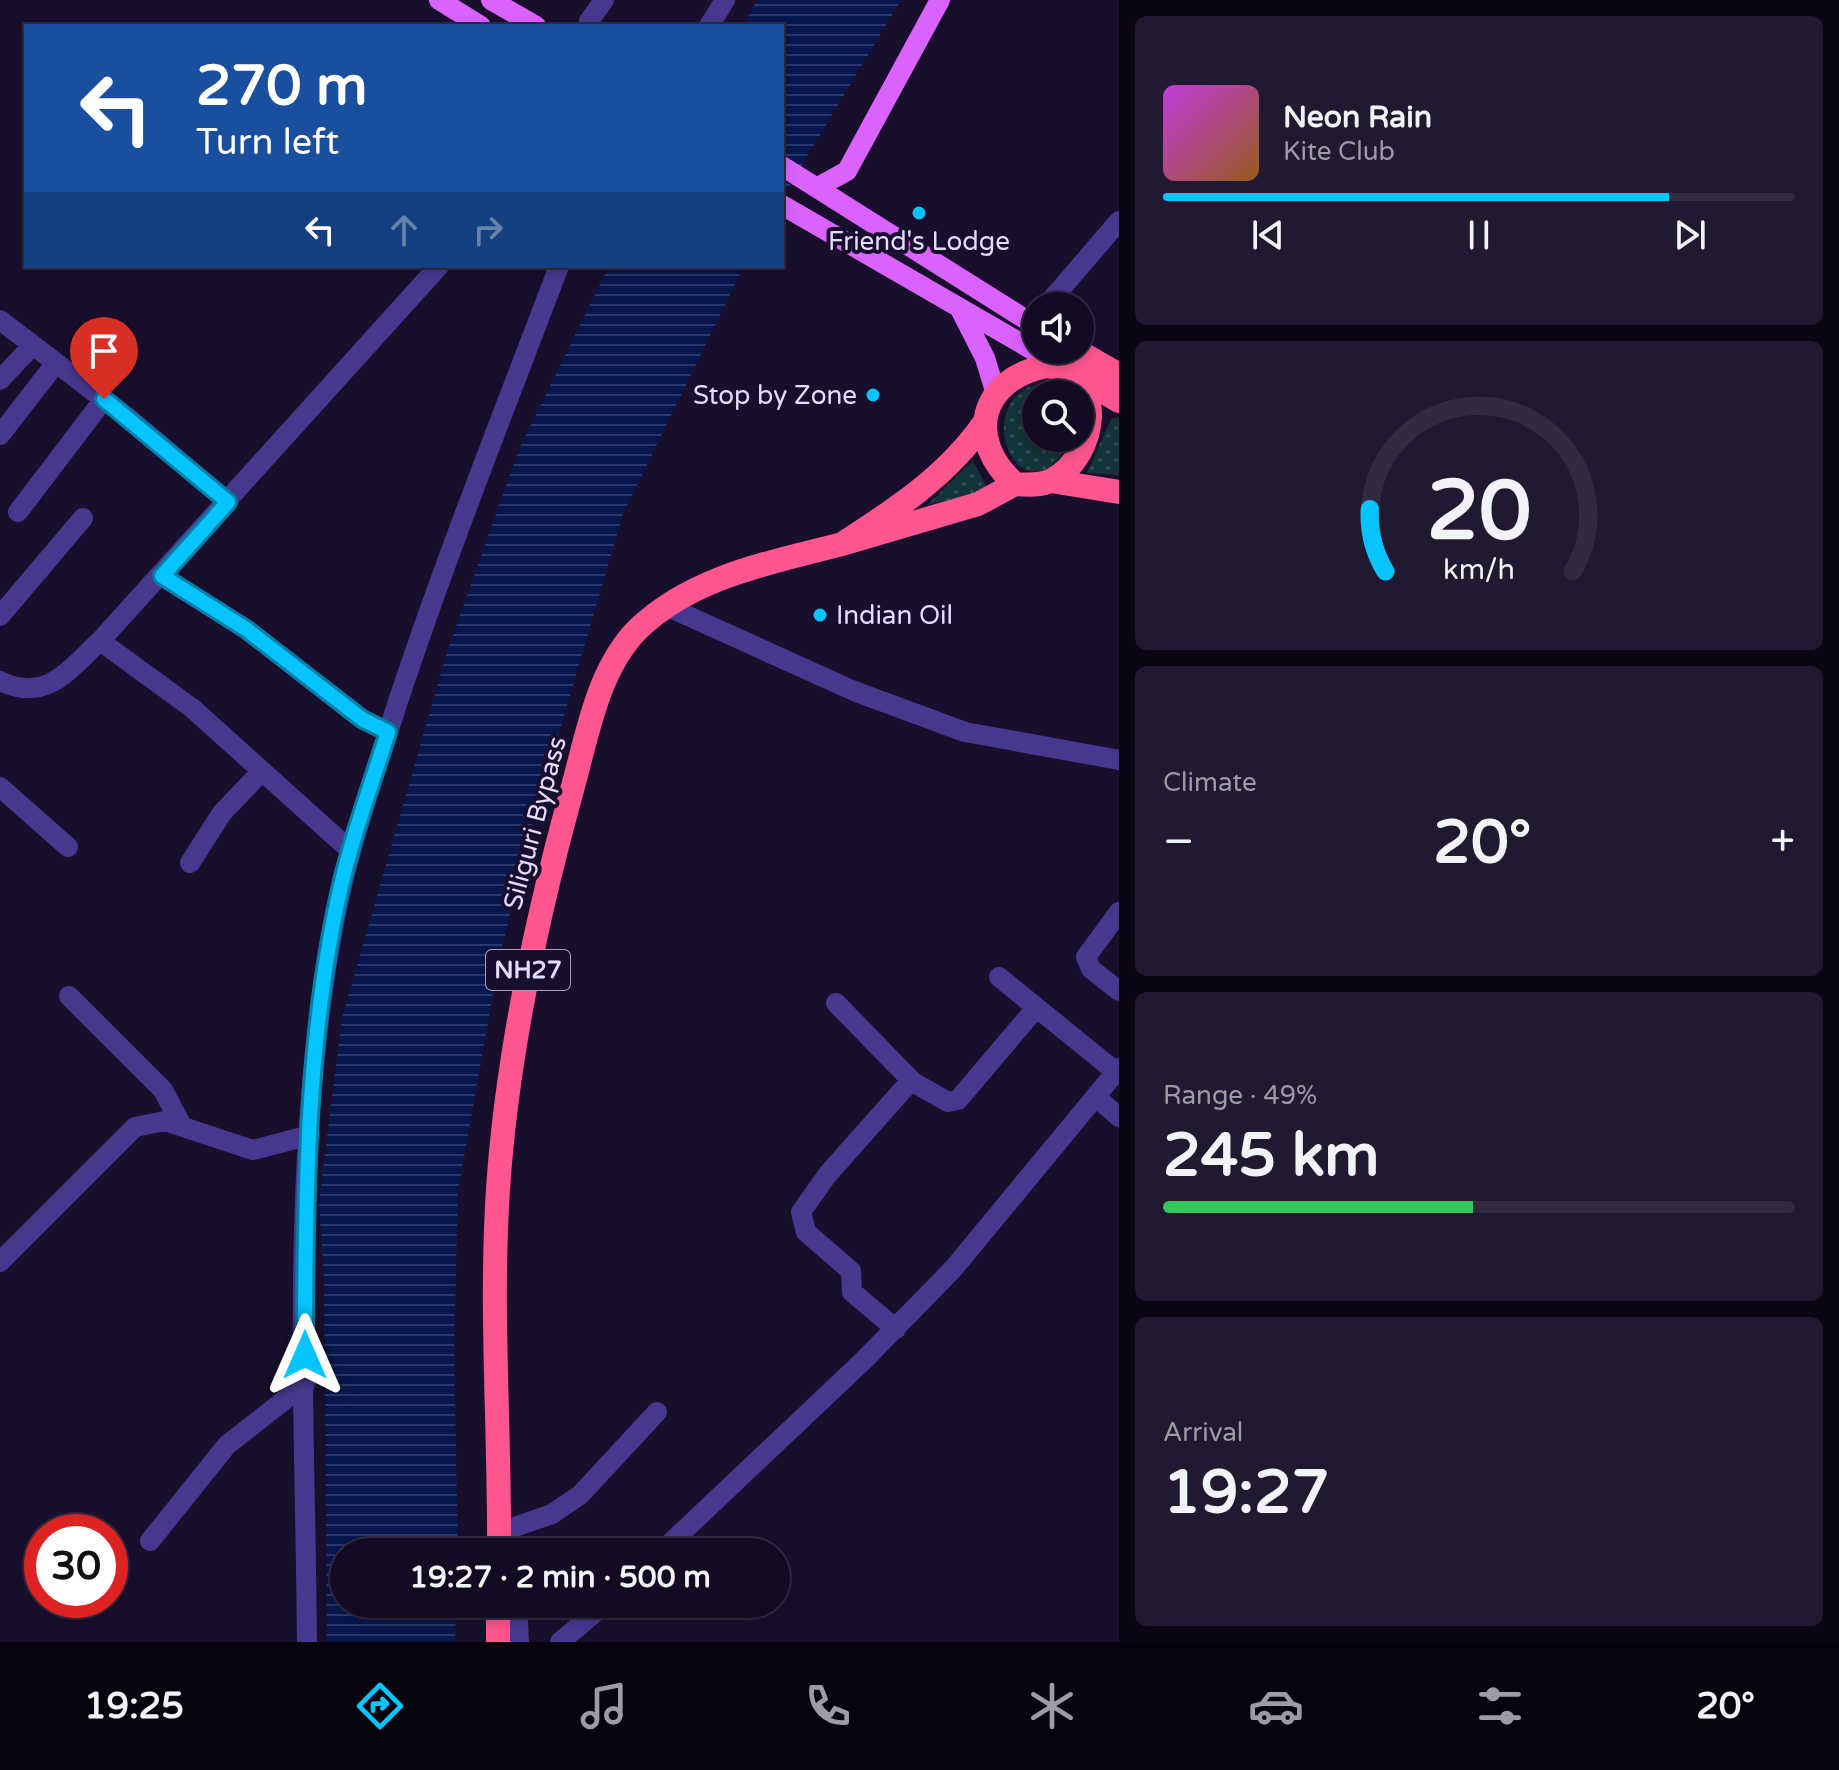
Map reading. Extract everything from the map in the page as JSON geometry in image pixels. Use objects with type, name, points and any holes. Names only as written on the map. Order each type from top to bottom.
[{"type":"highway","points":[[996,394],[1013,378],[1035,368],[1063,364]]},
{"type":"highway","points":[[1051,481],[1080,453],[1091,419],[1087,391],[1078,364]]},
{"type":"highway","points":[[1082,364],[1119,401]]},
{"type":"highway","points":[[1091,364],[1119,375]]},
{"type":"highway","name":"NH27","points":[[842,544],[910,500],[946,468],[984,423],[996,394]]},
{"type":"highway","points":[[984,423],[991,456],[1015,484]]},
{"type":"highway","name":"NH27","points":[[842,544],[978,504],[1015,484],[1051,481],[1119,492]]},
{"type":"highway","name":"Siliguri Bypass","points":[[502,1538],[495,1293],[498,1185],[532,951],[544,890],[603,686],[615,660],[635,632],[686,592],[719,579],[842,544]]},
{"type":"highway","points":[[498,1618],[498,1642]]},
{"type":"main road","points":[[439,0],[478,24]]},
{"type":"main road","points":[[491,0],[533,24]]},
{"type":"main road","points":[[854,209],[847,171],[940,0]]},
{"type":"main road","points":[[784,167],[1022,315]]},
{"type":"main road","points":[[812,183],[847,171]]},
{"type":"main road","points":[[786,207],[957,306],[1022,334]]},
{"type":"main road","points":[[957,306],[985,358],[996,394]]},
{"type":"street","points":[[589,21],[604,0]]},
{"type":"street","points":[[710,24],[721,2]]},
{"type":"street","points":[[1058,292],[1119,221]]},
{"type":"street","points":[[0,681],[24,690],[40,689],[61,676],[100,641],[162,576],[437,268]]},
{"type":"street","points":[[307,1642],[305,1384],[310,1135],[328,958],[351,851],[388,732],[467,503],[558,268]]},
{"type":"street","points":[[0,320],[104,399],[228,502]]},
{"type":"street","points":[[0,380],[33,345]]},
{"type":"street","points":[[0,435],[56,363]]},
{"type":"street","points":[[18,512],[104,399]]},
{"type":"street","points":[[0,616],[83,518]]},
{"type":"street","points":[[162,576],[246,629],[362,719],[388,732]]},
{"type":"street","points":[[666,606],[854,691],[965,732],[1119,760]]},
{"type":"street","points":[[100,641],[192,708],[351,851]]},
{"type":"street","points":[[190,863],[222,813],[262,771]]},
{"type":"street","points":[[5,800],[68,847]]},
{"type":"street","points":[[1119,912],[1086,957],[1091,969],[1119,991]]},
{"type":"street","points":[[676,1538],[896,1329],[953,1269],[1118,1070],[999,977]]},
{"type":"street","points":[[69,996],[163,1090],[182,1126]]},
{"type":"street","points":[[836,1003],[913,1082],[948,1102],[956,1102],[1036,1008]]},
{"type":"street","points":[[896,1329],[852,1292],[851,1271],[806,1232],[800,1216],[806,1202],[828,1174],[913,1082]]},
{"type":"street","points":[[1097,1098],[1119,1117]]},
{"type":"street","points":[[0,1262],[135,1127],[165,1121],[253,1150],[310,1135]]},
{"type":"street","points":[[150,1541],[227,1445],[305,1384]]},
{"type":"street","points":[[508,1538],[580,1495],[624,1452],[657,1412]]},
{"type":"street","points":[[518,1618],[519,1642]]},
{"type":"street","points":[[560,1642],[588,1618]]},
{"type":"green space","points":[[1022,393],[1022,452],[1062,452],[1055,462],[1038,471],[1023,468],[1011,456],[1005,438],[1005,418],[1013,400]]},
{"type":"green space","points":[[1119,417],[1119,475],[1087,473],[1111,419]]},
{"type":"green space","points":[[973,461],[989,491],[927,505]]},
{"type":"shaded area","points":[[757,0],[901,0],[784,195],[784,24],[744,24]]},
{"type":"shaded area","points":[[608,268],[743,268],[623,514],[529,836],[499,960],[458,1191],[454,1351],[458,1538],[330,1538],[330,1618],[456,1618],[455,1642],[327,1642],[324,1278],[319,1202],[342,1018],[447,652],[519,449]]},
{"type":"place","name":"Friend's Lodge","points":[[919,213]]},
{"type":"place","name":"Stop by Zone","points":[[873,395]]},
{"type":"place","name":"Indian Oil","points":[[820,615]]},
{"type":"route","points":[[104,399],[228,502],[162,576],[246,629],[362,719],[388,732],[343,876],[328,958],[314,1074],[309,1153],[305,1355]]}]
